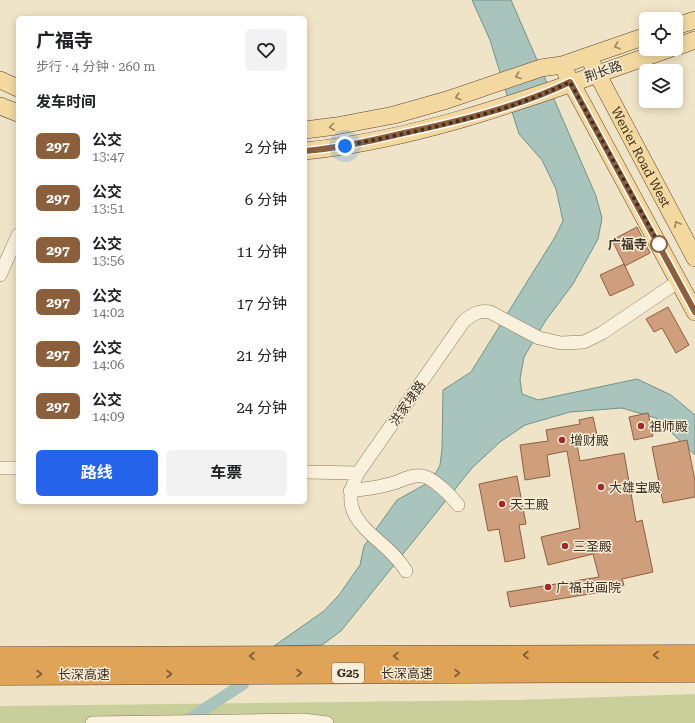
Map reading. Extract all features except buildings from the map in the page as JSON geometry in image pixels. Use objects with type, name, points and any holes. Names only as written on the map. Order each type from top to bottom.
[{"type":"highway","name":"长深高速","points":[[0,657],[695,655]]},
{"type":"highway","name":"长深高速","points":[[0,675],[695,672]]},
{"type":"main road","points":[[683,24],[695,20]]},
{"type":"main road","name":"荆长路","points":[[307,130],[394,115],[495,84],[541,68],[562,64],[588,56],[639,38]]},
{"type":"main road","points":[[683,44],[695,40]]},
{"type":"main road","name":"Wen'er Road West","points":[[588,56],[695,258]]},
{"type":"main road","name":"荆长路","points":[[307,151],[331,148],[444,125],[549,92],[570,82],[649,56]]},
{"type":"main road","name":"Wen'er Road West","points":[[562,64],[570,82],[695,312]]},
{"type":"main road","points":[[0,80],[16,87]]},
{"type":"main road","points":[[0,106],[16,112]]},
{"type":"street","points":[[0,275],[16,239]]},
{"type":"street","name":"洪家埭路","points":[[350,491],[358,473],[464,321],[473,314],[482,311],[490,312],[540,338],[561,343],[584,342],[602,333],[679,281]]},
{"type":"street","points":[[0,468],[16,468]]},
{"type":"street","points":[[307,472],[358,473]]},
{"type":"street","points":[[403,566],[365,530],[356,517],[350,504],[350,491],[390,484],[404,478],[422,476],[428,478],[455,501]]},
{"type":"street","points":[[92,723],[303,720],[327,723]]},
{"type":"green space","points":[[695,694],[695,723],[0,723],[0,706],[516,700]]},
{"type":"water","points":[[472,0],[511,0],[596,196],[602,218],[598,239],[573,284],[546,320],[524,357],[520,379],[522,394],[538,400],[637,379],[671,395],[695,415],[695,455],[656,418],[622,408],[570,412],[525,425],[500,442],[472,468],[341,631],[322,645],[274,646],[324,611],[339,595],[360,565],[364,546],[397,500],[426,484],[437,471],[440,465],[442,449],[443,390],[471,372],[555,237],[563,221],[556,189],[542,160],[519,134],[490,40]]},
{"type":"waterway","points":[[183,723],[243,684]]},
{"type":"bus line","name":"297","points":[[307,151],[331,148],[451,123],[549,92],[570,82],[695,312]]},
{"type":"place","name":"广福寺","points":[[659,244]]},
{"type":"place","name":"祖师殿","points":[[641,426]]},
{"type":"place","name":"增财殿","points":[[562,440]]},
{"type":"place","name":"大雄宝殿","points":[[601,487]]},
{"type":"place","name":"天王殿","points":[[502,504]]},
{"type":"place","name":"三圣殿","points":[[565,546]]},
{"type":"place","name":"广福书画院","points":[[548,587]]},
{"type":"route","points":[[345,146],[451,123],[549,92],[570,82],[659,244]]}]
